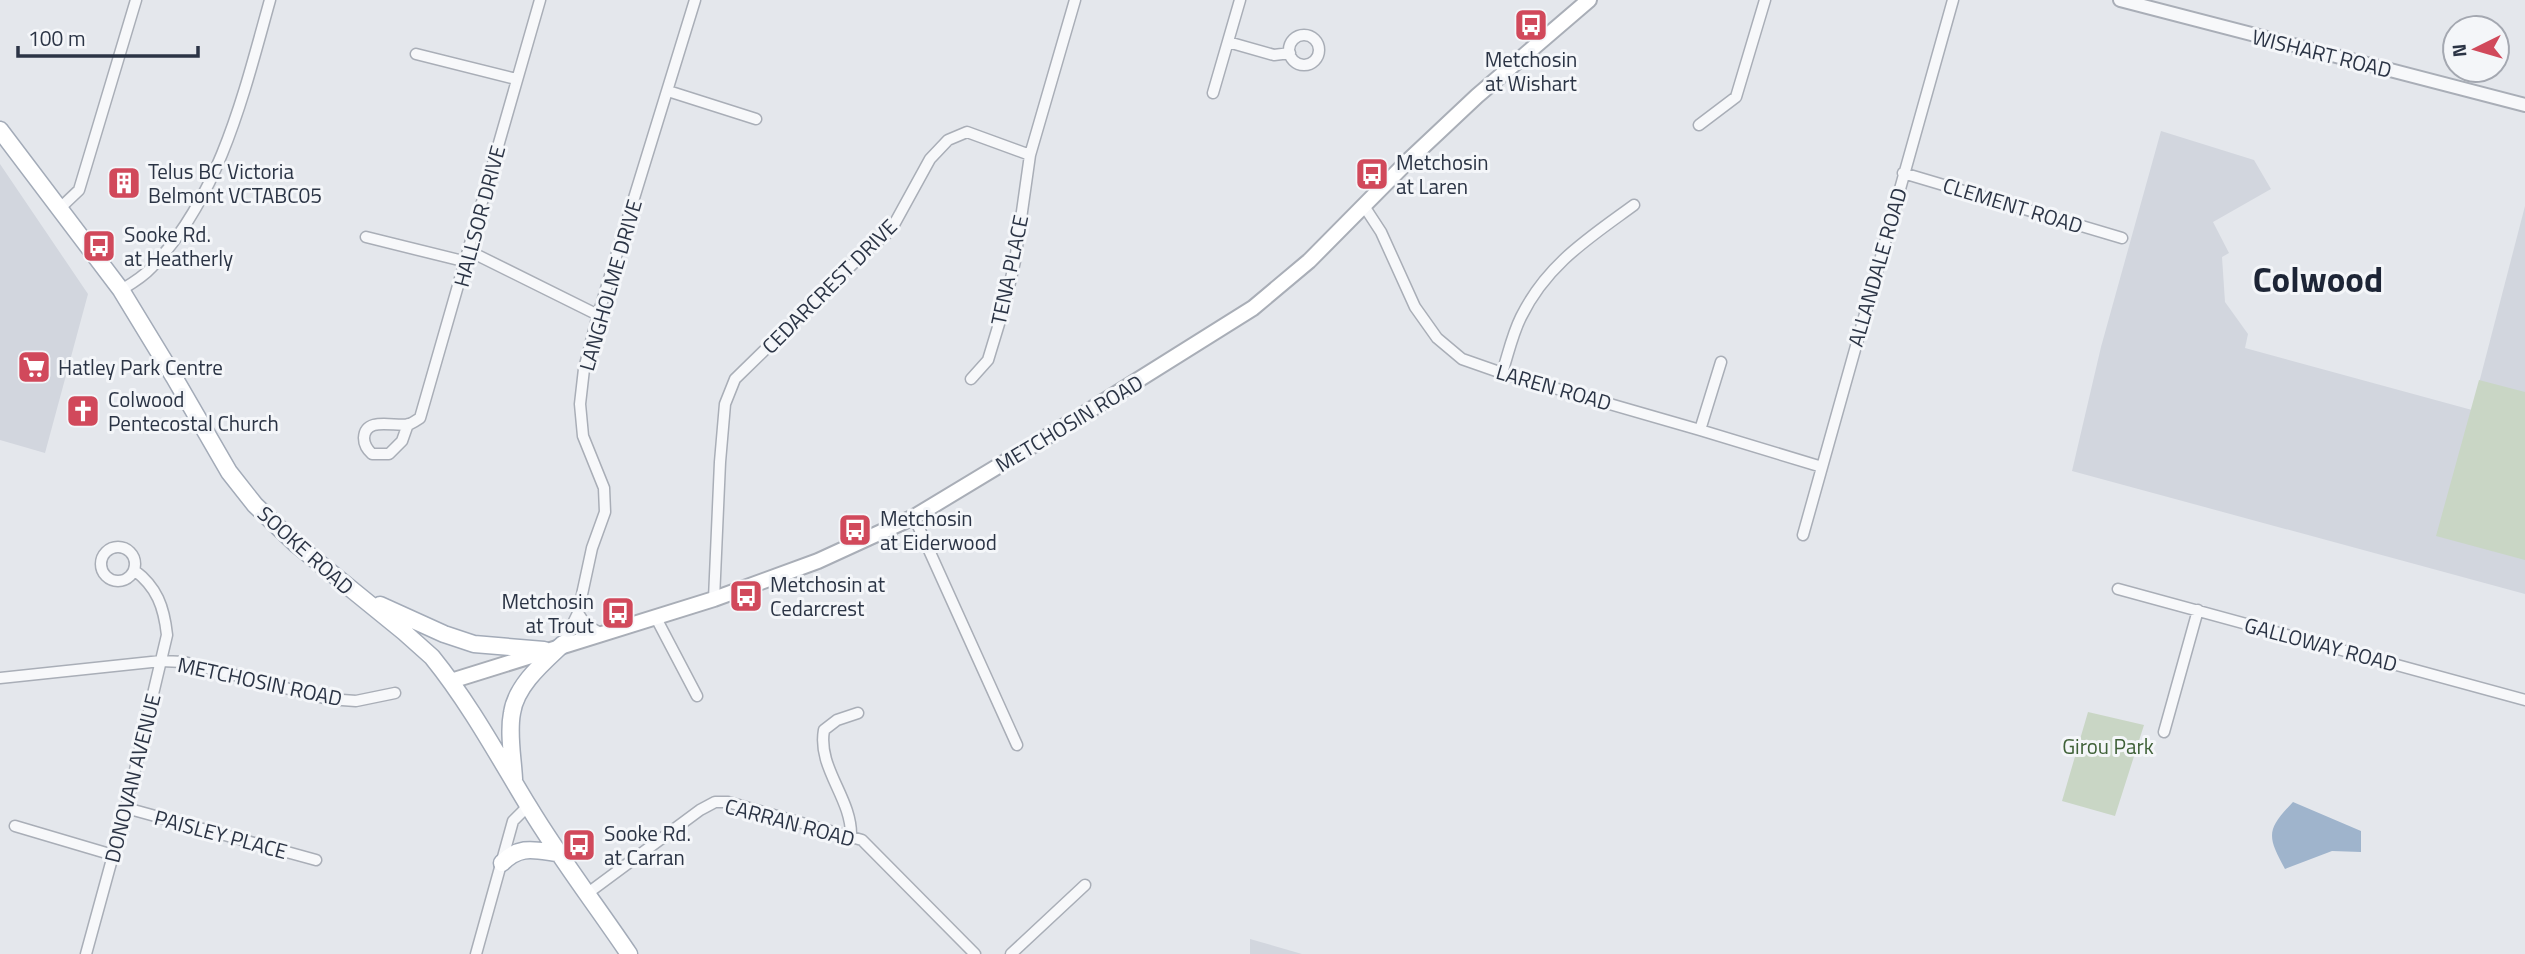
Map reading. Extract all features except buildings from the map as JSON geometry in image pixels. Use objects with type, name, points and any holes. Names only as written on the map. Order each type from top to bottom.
[{"type":"main road","name":"METCHOSIN ROAD","points":[[451,681],[714,598],[818,561],[914,517],[1117,395],[1253,308],[1309,261],[1478,96],[1589,0]]},
{"type":"main road","name":"SOOKE ROAD","points":[[0,130],[121,290],[229,472],[278,529],[432,657],[451,681],[557,853],[629,954]]},
{"type":"main road","points":[[0,145],[17,153]]},
{"type":"main road","points":[[355,594],[444,634],[474,644],[544,650]]},
{"type":"main road","points":[[514,781],[512,713],[517,698],[527,682],[563,644]]},
{"type":"main road","points":[[502,863],[514,852],[522,850],[557,853]]},
{"type":"street","points":[[59,209],[79,190],[136,0]]},
{"type":"street","points":[[121,290],[149,271],[177,238],[211,178],[235,121],[270,0]]},
{"type":"street","name":"HALLSOR DRIVE","points":[[408,425],[402,441],[389,454],[372,454],[366,449],[366,431],[373,425],[408,425],[421,418],[540,0]]},
{"type":"street","name":"LANGHOLME DRIVE","points":[[563,644],[578,613],[592,548],[605,512],[604,488],[583,436],[580,404],[584,369],[598,315],[695,0]]},
{"type":"street","points":[[1030,155],[1075,0]]},
{"type":"street","points":[[1213,93],[1240,0]]},
{"type":"street","points":[[1699,125],[1735,97],[1765,0]]},
{"type":"street","name":"ALLANDALE ROAD","points":[[1803,535],[1953,0]]},
{"type":"street","name":"WISHART ROAD","points":[[2120,0],[2525,105]]},
{"type":"street","points":[[1228,42],[1274,55],[1290,53]]},
{"type":"street","points":[[416,54],[516,79]]},
{"type":"street","points":[[668,91],[756,118]]},
{"type":"street","name":"CEDARCREST DRIVE","points":[[714,598],[725,404],[735,379],[891,230],[930,159],[948,140],[967,132],[1030,155]]},
{"type":"street","name":"TENA PLACE","points":[[971,379],[988,360],[1005,304],[1015,261],[1030,155]]},
{"type":"street","name":"CLEMENT ROAD","points":[[1903,173],[2122,238]]},
{"type":"street","points":[[1502,373],[1521,318],[1544,281],[1568,253],[1634,205]]},
{"type":"street","name":"LAREN ROAD","points":[[1364,206],[1381,232],[1415,307],[1437,338],[1462,359],[1822,467]]},
{"type":"street","points":[[366,237],[468,256],[598,315]]},
{"type":"street","points":[[1700,430],[1721,362]]},
{"type":"street","points":[[914,517],[1017,745]]},
{"type":"street","name":"DONOVAN AVENUE","points":[[86,954],[126,808],[167,635],[165,613],[146,579],[134,570]]},
{"type":"street","name":"GALLOWAY ROAD","points":[[2118,589],[2525,700]]},
{"type":"street","points":[[2164,732],[2198,610]]},
{"type":"street","points":[[578,613],[585,624],[600,633]]},
{"type":"street","points":[[655,616],[697,696]]},
{"type":"street","name":"METCHOSIN ROAD","points":[[0,678],[161,661],[184,662],[328,699],[356,701],[395,693]]},
{"type":"street","points":[[851,836],[852,822],[824,757],[822,743],[824,730],[837,720],[858,713]]},
{"type":"street","name":"CARRAN ROAD","points":[[588,893],[700,810],[715,802],[728,802],[862,840],[975,954]]},
{"type":"street","points":[[475,954],[513,821],[528,806]]},
{"type":"street","name":"PAISLEY PLACE","points":[[126,808],[316,860]]},
{"type":"street","points":[[15,826],[113,855]]},
{"type":"street","points":[[1011,954],[1085,885]]},
{"type":"shaded area","points":[[2161,131],[2254,160],[2271,189],[2213,222],[2229,253],[2222,257],[2225,302],[2248,334],[2245,348],[2472,410],[2525,206],[2525,594],[2072,471],[2101,347]]},
{"type":"shaded area","name":"Hatley Park Centre","points":[[0,164],[88,294],[45,453],[0,440]]},
{"type":"shaded area","points":[[1250,939],[1302,954],[1250,954]]},
{"type":"green space","points":[[2479,380],[2525,392],[2525,560],[2436,536]]},
{"type":"green space","name":"Girou Park","points":[[2088,712],[2144,725],[2115,816],[2062,801]]},
{"type":"water","points":[[2293,802],[2361,831],[2361,852],[2332,851],[2285,869],[2275,849],[2272,834],[2278,820]]},
{"type":"place","name":"Metchosin at Wishart","points":[[1531,25]]},
{"type":"place","name":"Metchosin at Laren","points":[[1372,174]]},
{"type":"place","name":"Telus BC Victoria Belmont VCTABC05","points":[[124,183]]},
{"type":"place","name":"Sooke Rd. at Heatherly","points":[[99,246]]},
{"type":"place","name":"Hatley Park Centre","points":[[34,367]]},
{"type":"place","name":"Colwood Pentecostal Church","points":[[83,411]]},
{"type":"place","name":"Metchosin at Eiderwood","points":[[855,530]]},
{"type":"place","name":"Metchosin at Cedarcrest","points":[[746,596]]},
{"type":"place","name":"Metchosin at Trout","points":[[618,613]]},
{"type":"place","name":"Sooke Rd. at Carran","points":[[579,845]]},
{"type":"district","name":"Colwood","points":[[2318,279]]}]
